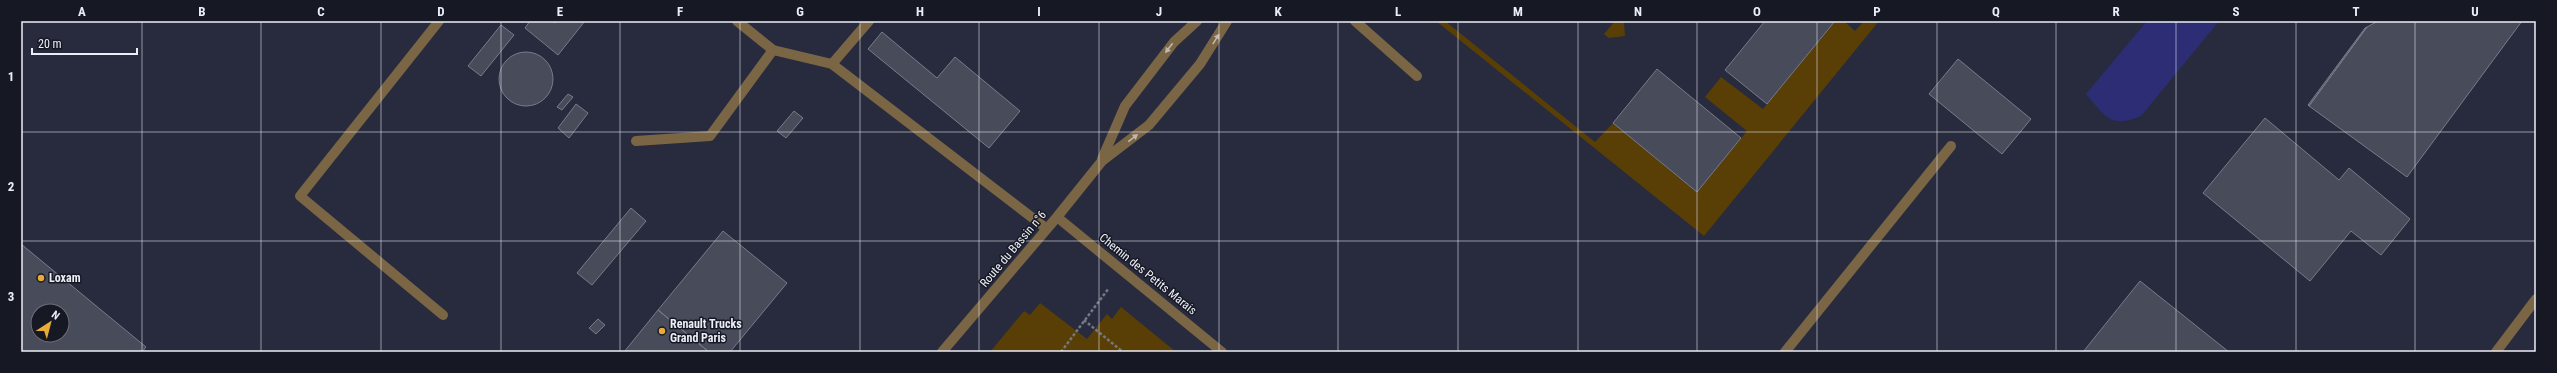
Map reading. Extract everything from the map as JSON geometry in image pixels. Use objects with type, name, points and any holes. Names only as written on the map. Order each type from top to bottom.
[{"type":"street","points":[[439,21],[300,196],[443,315]]},
{"type":"street","points":[[737,21],[773,50],[832,64],[1047,229]]},
{"type":"street","points":[[832,64],[869,21]]},
{"type":"street","name":"Route du Bassin n°6","points":[[1102,161],[1125,106],[1174,42],[1197,21]]},
{"type":"street","name":"Route du Bassin n°6","points":[[942,352],[1047,229],[1102,161],[1149,125],[1200,64],[1227,21]]},
{"type":"street","points":[[1355,21],[1417,76]]},
{"type":"street","points":[[636,141],[710,136],[773,50]]},
{"type":"street","points":[[1785,352],[1951,146]]},
{"type":"street","name":"Chemin des Petits Marais","points":[[1057,217],[1222,352]]},
{"type":"street","points":[[2496,352],[2533,308],[2536,299]]},
{"type":"path","points":[[1061,352],[1123,270]]},
{"type":"path","points":[[1084,320],[1123,352]]},
{"type":"shaded area","points":[[21,21],[2536,21],[2536,352],[21,352]]},
{"type":"shaded area","points":[[1436,21],[1445,21],[1595,142],[1613,123],[1697,192],[1747,131],[1705,97],[1721,77],[1763,109],[1835,21],[1844,21],[1855,31],[1864,21],[1879,21],[1704,236]]},
{"type":"shaded area","points":[[1615,21],[1641,21],[1624,22],[1625,36],[1609,38],[1604,34]]},
{"type":"shaded area","points":[[2147,21],[2219,21],[2141,116],[2131,120],[2115,121],[2098,109],[2086,94]]},
{"type":"shaded area","points":[[1040,303],[1087,339],[1107,314],[1112,319],[1121,307],[1176,352],[990,352],[1024,311],[1030,315]]},
{"type":"building","points":[[530,21],[552,21],[555,23],[557,21],[585,21],[558,55],[525,28]]},
{"type":"building","points":[[1765,21],[1835,21],[1767,104],[1725,70]]},
{"type":"building","points":[[2378,21],[2522,21],[2407,177],[2309,106],[2367,27]]},
{"type":"building","points":[[501,25],[514,35],[481,76],[468,66]]},
{"type":"building","points":[[2367,27],[2309,106],[2308,105]]},
{"type":"building","points":[[882,32],[937,78],[955,57],[1020,111],[989,148],[868,49]]},
{"type":"building","points":[[521,52],[531,52],[541,56],[549,64],[553,74],[553,84],[549,94],[541,102],[531,106],[521,106],[511,102],[503,94],[499,84],[499,74],[503,64],[511,56]]},
{"type":"building","points":[[1958,59],[2031,119],[2002,154],[1929,94]]},
{"type":"building","points":[[1657,69],[1741,138],[1697,192],[1613,123]]},
{"type":"building","points":[[568,94],[573,97],[562,110],[557,107]]},
{"type":"building","points":[[576,104],[588,113],[569,138],[558,128]]},
{"type":"building","points":[[794,111],[803,118],[786,138],[777,131]]},
{"type":"building","points":[[2265,118],[2339,180],[2349,168],[2410,219],[2381,255],[2351,231],[2310,281],[2203,193]]},
{"type":"building","points":[[631,208],[646,221],[592,285],[577,273]]},
{"type":"building","points":[[723,231],[787,283],[730,352],[709,352],[658,310]]},
{"type":"building","name":"Loxam","points":[[21,244],[146,347],[142,352],[21,352]]},
{"type":"building","points":[[2140,281],[2229,352],[2083,352]]},
{"type":"building","name":"Renault Trucks Grand Paris","points":[[658,310],[709,352],[624,352]]},
{"type":"building","points":[[598,319],[605,325],[596,334],[589,328]]},
{"type":"place","name":"Loxam","points":[[41,278]]},
{"type":"place","name":"Renault Trucks Grand Paris","points":[[662,331]]}]
